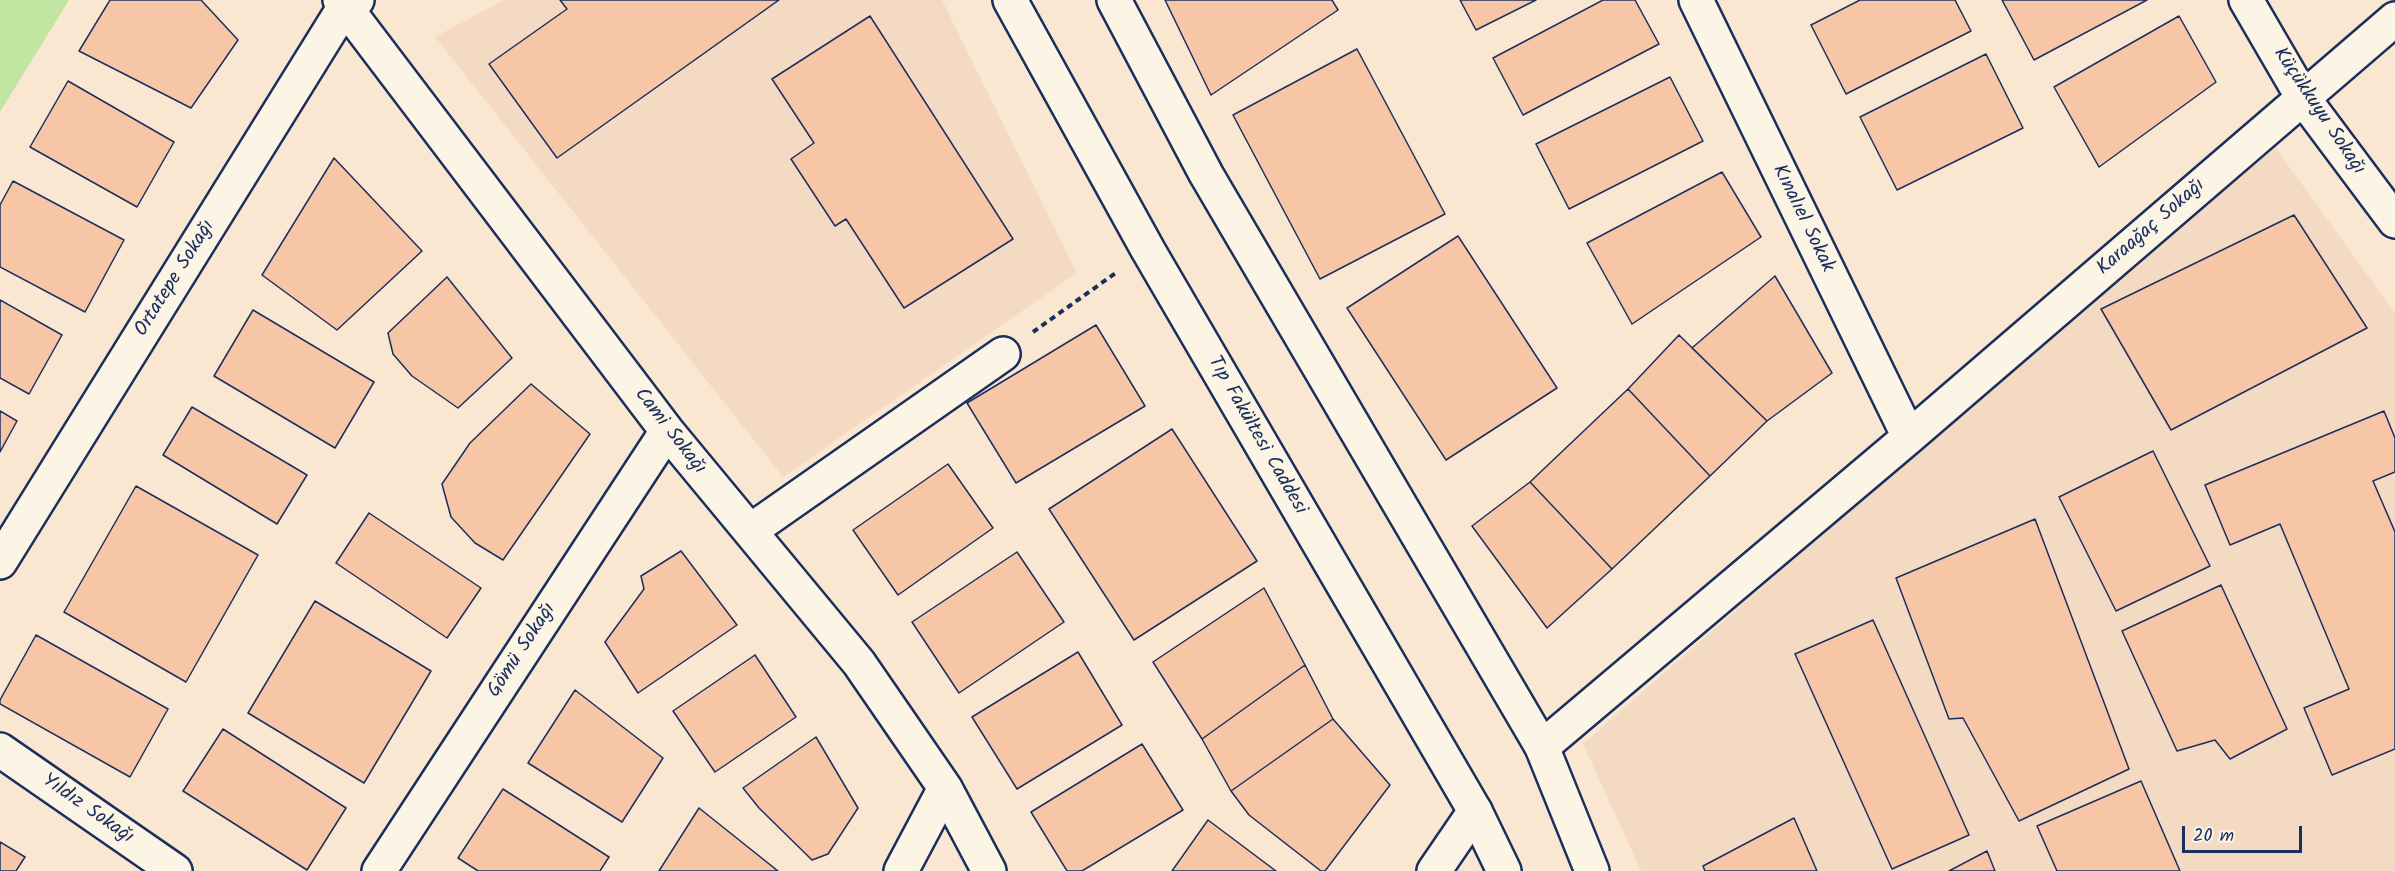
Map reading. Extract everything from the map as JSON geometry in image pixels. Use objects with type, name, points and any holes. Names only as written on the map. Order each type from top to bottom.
[{"type":"street","name":"Tıp Fakültesi Caddesi","points":[[1010,0],[1148,250],[1475,811],[1504,871]]},
{"type":"street","points":[[1114,0],[1206,174],[1542,747],[1592,871]]},
{"type":"street","name":"Kınalıel Sokak","points":[[1696,0],[1909,437]]},
{"type":"street","name":"Küçükkuyu Sokağı","points":[[2246,0],[2303,98],[2395,221]]},
{"type":"street","name":"Cami Sokağı","points":[[347,2],[667,431],[859,663],[945,788],[989,871]]},
{"type":"street","name":"Ortatepe Sokağı","points":[[0,562],[347,2]]},
{"type":"street","name":"Karaağaç Sokağı","points":[[1542,747],[1909,437],[2395,19]]},
{"type":"street","points":[[750,531],[1004,354]]},
{"type":"street","name":"Gömü Sokağı","points":[[379,871],[667,431]]},
{"type":"street","name":"Yıldız Sokağı","points":[[0,750],[175,871]]},
{"type":"street","points":[[902,871],[945,788]]},
{"type":"street","points":[[1434,871],[1475,811]]},
{"type":"path","points":[[1004,354],[1148,250]]},
{"type":"shaded area","points":[[504,0],[942,0],[1077,273],[783,477],[435,37]]},
{"type":"shaded area","points":[[2275,147],[2395,313],[2395,871],[1641,871],[1583,744],[1921,448]]},
{"type":"green space","points":[[0,0],[69,0],[0,112]]},
{"type":"building","points":[[110,0],[201,0],[238,40],[191,108],[79,51]]},
{"type":"building","points":[[560,0],[779,0],[557,158],[489,64],[567,9]]},
{"type":"building","points":[[1165,0],[1332,0],[1338,10],[1211,95]]},
{"type":"building","points":[[1460,0],[1536,0],[1476,30]]},
{"type":"building","points":[[1603,0],[1635,0],[1659,44],[1523,115],[1493,58]]},
{"type":"building","points":[[1860,0],[1955,0],[1971,31],[1846,94],[1811,25]]},
{"type":"building","points":[[2002,0],[2147,0],[2034,60]]},
{"type":"building","points":[[870,16],[1013,239],[904,308],[846,219],[835,226],[791,159],[814,143],[772,79]]},
{"type":"building","points":[[2179,16],[2216,82],[2099,167],[2054,87]]},
{"type":"building","points":[[1357,49],[1445,214],[1320,279],[1233,115]]},
{"type":"building","points":[[1986,54],[2023,128],[1897,190],[1860,117]]},
{"type":"building","points":[[1670,77],[1703,141],[1569,209],[1536,144]]},
{"type":"building","points":[[68,81],[174,142],[137,207],[30,147]]},
{"type":"building","points":[[334,158],[422,251],[337,330],[262,275]]},
{"type":"building","points":[[1722,172],[1761,237],[1632,324],[1587,243]]},
{"type":"building","points":[[13,181],[124,240],[85,312],[0,267],[0,205]]},
{"type":"building","points":[[2294,215],[2367,328],[2171,430],[2101,309]]},
{"type":"building","points":[[1458,236],[1557,388],[1446,460],[1347,308]]},
{"type":"building","points":[[1775,276],[1832,373],[1767,421],[1692,348]]},
{"type":"building","points":[[447,277],[512,358],[458,408],[412,376],[393,354],[388,333]]},
{"type":"building","points":[[0,300],[62,335],[29,394],[0,378]]},
{"type":"building","points":[[253,310],[374,382],[335,448],[214,376]]},
{"type":"building","points":[[1096,325],[1145,406],[1016,483],[967,403]]},
{"type":"building","points":[[1679,335],[1767,421],[1710,476],[1628,389]]},
{"type":"building","points":[[531,384],[590,434],[503,560],[475,543],[451,517],[442,484],[470,443]]},
{"type":"building","points":[[1628,389],[1710,476],[1612,569],[1530,482]]},
{"type":"building","points":[[192,407],[307,475],[277,524],[163,455]]},
{"type":"building","points":[[0,411],[17,421],[0,452]]},
{"type":"building","points":[[2384,411],[2395,438],[2395,472],[2373,481],[2395,532],[2395,749],[2332,775],[2304,708],[2349,689],[2280,524],[2230,545],[2205,485]]},
{"type":"building","points":[[1172,429],[1257,561],[1134,640],[1049,509]]},
{"type":"building","points":[[2153,451],[2210,566],[2116,611],[2059,497]]},
{"type":"building","points":[[948,464],[993,528],[898,595],[853,530]]},
{"type":"building","points":[[1530,482],[1612,569],[1547,628],[1472,526]]},
{"type":"building","points":[[136,486],[258,555],[186,682],[64,612]]},
{"type":"building","points":[[369,513],[481,588],[447,638],[336,563]]},
{"type":"building","points":[[2035,519],[2129,769],[2019,821],[1963,718],[1949,719],[1896,578]]},
{"type":"building","points":[[681,551],[737,625],[638,693],[605,642],[644,589],[641,576]]},
{"type":"building","points":[[1017,552],[1064,622],[959,693],[912,622]]},
{"type":"building","points":[[2221,585],[2287,729],[2230,759],[2215,740],[2177,751],[2122,631]]},
{"type":"building","points":[[1264,588],[1305,665],[1202,739],[1153,662]]},
{"type":"building","points":[[315,601],[431,671],[364,783],[248,713]]},
{"type":"building","points":[[1873,620],[1969,835],[1892,869],[1795,654]]},
{"type":"building","points":[[36,635],[168,709],[130,777],[0,704],[0,700]]},
{"type":"building","points":[[1078,652],[1122,725],[1017,789],[972,717]]},
{"type":"building","points":[[755,655],[796,717],[715,772],[673,711]]},
{"type":"building","points":[[1305,665],[1333,719],[1231,791],[1202,739]]},
{"type":"building","points":[[575,690],[663,758],[622,822],[528,763]]},
{"type":"building","points":[[1333,719],[1390,785],[1325,871],[1321,871],[1249,815],[1231,791]]},
{"type":"building","points":[[223,729],[346,808],[307,870],[183,791]]},
{"type":"building","points":[[816,737],[858,808],[828,854],[812,860],[759,808],[743,788]]},
{"type":"building","points":[[1142,744],[1183,810],[1082,871],[1067,871],[1031,812]]},
{"type":"building","points":[[2141,781],[2180,871],[2057,871],[2037,826]]},
{"type":"building","points":[[503,789],[609,857],[600,871],[478,871],[458,858]]},
{"type":"building","points":[[699,808],[778,871],[659,871]]},
{"type":"building","points":[[1794,818],[1817,871],[1705,871],[1703,866]]},
{"type":"building","points":[[1208,820],[1276,871],[1172,871]]},
{"type":"building","points":[[0,842],[25,857],[16,871],[0,871]]},
{"type":"building","points":[[1987,851],[1995,871],[1949,871]]}]
